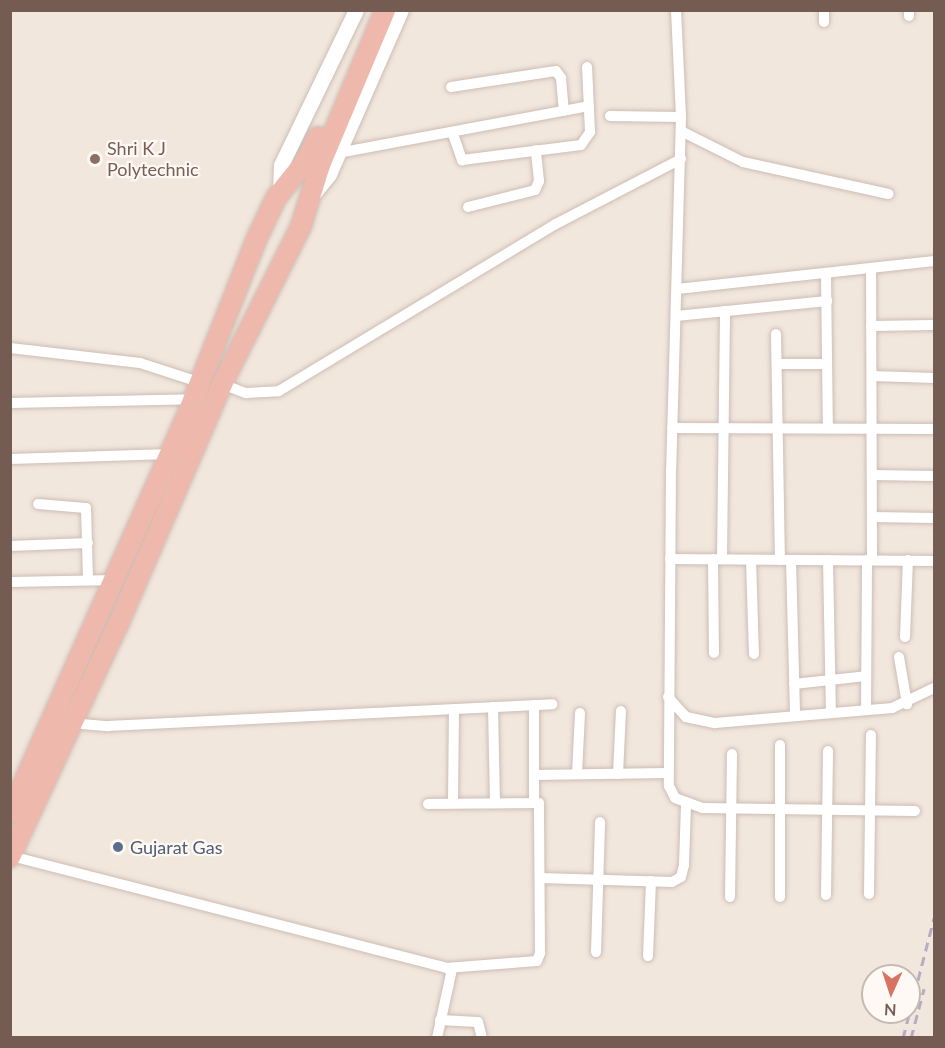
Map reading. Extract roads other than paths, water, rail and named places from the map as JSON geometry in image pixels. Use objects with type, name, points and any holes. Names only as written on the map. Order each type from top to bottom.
[{"type":"highway","points":[[10,813],[170,454],[301,226],[314,162],[375,10]]},
{"type":"highway","points":[[10,856],[134,587],[209,389],[257,238],[280,193],[314,162],[357,75],[385,10]]},
{"type":"street","points":[[280,193],[281,165],[356,10]]},
{"type":"street","points":[[308,198],[323,184],[401,10]]},
{"type":"street","points":[[676,10],[681,159],[672,428],[667,773],[675,798],[686,804],[733,808],[915,811]]},
{"type":"street","points":[[453,134],[462,160],[587,141],[589,106],[587,67]]},
{"type":"street","points":[[451,87],[556,71],[561,78],[564,111]]},
{"type":"street","points":[[338,153],[453,134],[589,106]]},
{"type":"street","points":[[610,116],[681,117]]},
{"type":"street","points":[[681,131],[743,162],[888,194]]},
{"type":"street","points":[[468,207],[535,190],[539,181],[536,150]]},
{"type":"street","points":[[10,403],[209,389],[246,393],[279,391],[556,224],[681,159]]},
{"type":"street","points":[[677,289],[934,261]]},
{"type":"street","points":[[866,710],[872,517],[871,269]]},
{"type":"street","points":[[826,274],[828,428]]},
{"type":"street","points":[[676,316],[826,301]]},
{"type":"street","points":[[714,653],[725,311]]},
{"type":"street","points":[[871,326],[934,325]]},
{"type":"street","points":[[776,334],[777,428],[795,716]]},
{"type":"street","points":[[10,348],[140,363],[209,389]]},
{"type":"street","points":[[777,364],[827,364]]},
{"type":"street","points":[[872,376],[934,378]]},
{"type":"street","points":[[672,428],[934,429]]},
{"type":"street","points":[[10,459],[170,454]]},
{"type":"street","points":[[872,475],[934,476]]},
{"type":"street","points":[[38,504],[86,508],[88,579]]},
{"type":"street","points":[[872,517],[934,518]]},
{"type":"street","points":[[10,546],[88,543]]},
{"type":"street","points":[[670,559],[934,561]]},
{"type":"street","points":[[751,560],[754,654]]},
{"type":"street","points":[[828,560],[831,713]]},
{"type":"street","points":[[904,637],[908,560]]},
{"type":"street","points":[[10,582],[114,579],[134,587]]},
{"type":"street","points":[[899,657],[906,704]]},
{"type":"street","points":[[794,684],[866,676]]},
{"type":"street","points":[[668,697],[686,717],[698,722],[866,710],[906,704],[934,688]]},
{"type":"street","points":[[534,705],[534,802]]},
{"type":"street","points":[[52,720],[108,726],[552,705]]},
{"type":"street","points":[[493,707],[495,803]]},
{"type":"street","points":[[453,803],[454,709]]},
{"type":"street","points":[[618,774],[621,711]]},
{"type":"street","points":[[577,774],[580,713]]},
{"type":"street","points":[[868,894],[871,735]]},
{"type":"street","points":[[780,745],[780,897]]},
{"type":"street","points":[[826,895],[828,751]]},
{"type":"street","points":[[730,897],[732,754]]},
{"type":"street","points":[[534,775],[667,773]]},
{"type":"street","points":[[10,856],[452,969],[537,962],[540,953],[542,807],[534,802],[428,804]]},
{"type":"street","points":[[541,878],[672,882],[681,877],[686,804]]},
{"type":"street","points":[[596,952],[600,822]]},
{"type":"street","points":[[648,956],[651,881]]},
{"type":"street","points":[[437,1038],[452,969]]},
{"type":"street","points":[[441,1020],[478,1022],[482,1038]]},
{"type":"railway","points":[[903,1038],[934,918]]},
{"type":"railway","points":[[911,1038],[924,989]]},
{"type":"place","name":"Shri K J Polytechnic","points":[[95,159]]},
{"type":"place","name":"Gujarat Gas","points":[[118,847]]}]
